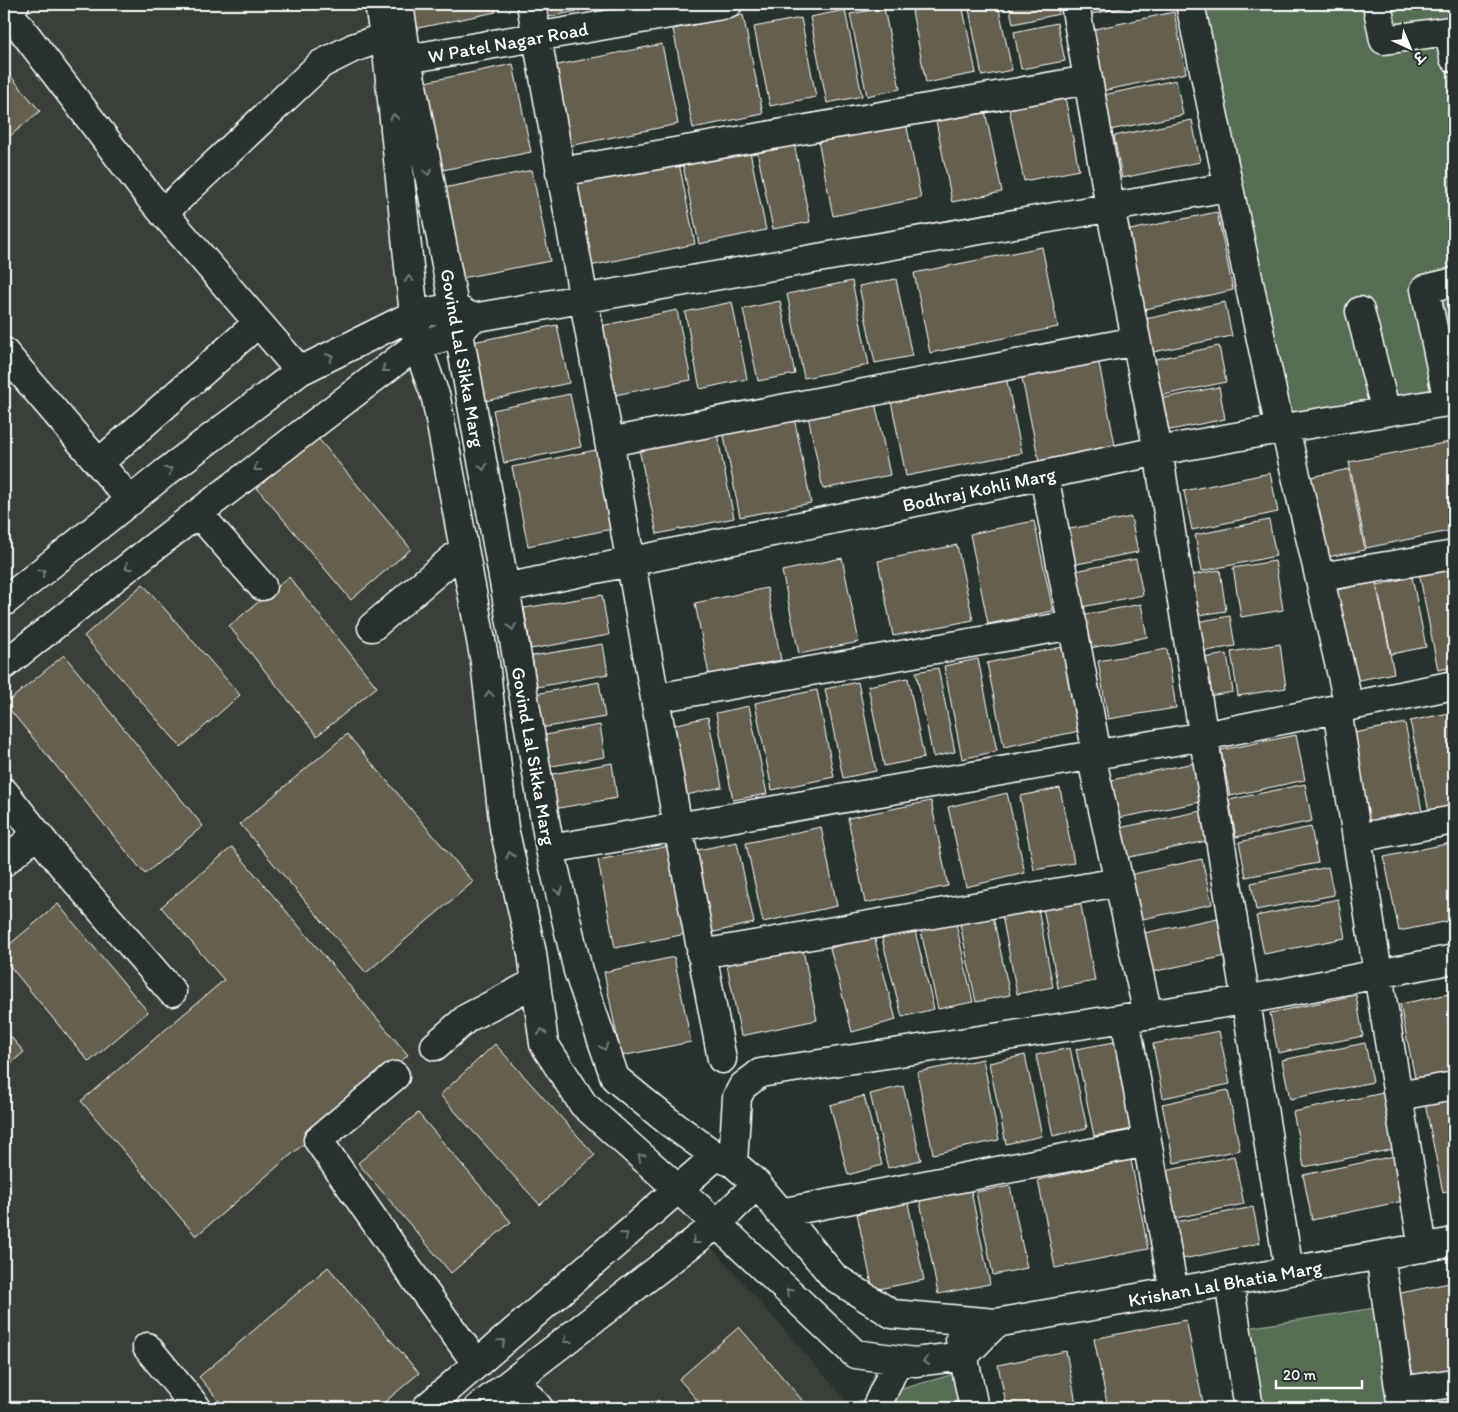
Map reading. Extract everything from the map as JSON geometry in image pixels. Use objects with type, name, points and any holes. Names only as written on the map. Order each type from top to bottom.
[{"type":"street","points":[[15,4],[7,10],[148,195],[300,372]]},
{"type":"street","name":"Govind Lal Sikka Marg","points":[[379,4],[388,61],[417,345],[436,398],[485,662],[504,828],[532,953],[544,1044],[583,1104],[717,1224],[855,1354],[914,1362],[964,1356]]},
{"type":"street","name":"Govind Lal Sikka Marg","points":[[399,4],[407,59],[462,320],[505,588],[550,849],[578,971],[615,1078],[669,1122],[725,1160],[756,1184],[834,1277],[892,1314],[996,1323]]},
{"type":"street","points":[[530,4],[582,298],[632,562],[701,954],[722,1059]]},
{"type":"street","name":"W Patel Nagar Road","points":[[407,59],[728,4]]},
{"type":"street","points":[[1075,4],[1110,208],[1158,451],[1289,1271]]},
{"type":"street","points":[[1190,4],[1228,187],[1283,429],[1320,577],[1343,708],[1357,838],[1423,1248]]},
{"type":"street","points":[[1378,4],[1384,40],[1449,31],[1454,58]]},
{"type":"street","points":[[163,213],[321,64],[353,48],[384,37]]},
{"type":"street","points":[[560,172],[1088,80]]},
{"type":"street","points":[[4,602],[131,500],[300,372],[413,315],[462,320],[1228,187]]},
{"type":"street","points":[[1451,401],[1425,289],[1454,282]]},
{"type":"street","points":[[1360,311],[1386,412]]},
{"type":"street","points":[[4,665],[417,345],[462,320]]},
{"type":"street","points":[[99,463],[258,323]]},
{"type":"street","points":[[609,442],[1136,341]]},
{"type":"street","points":[[4,352],[131,500]]},
{"type":"street","name":"Bodhraj Kohli Marg","points":[[505,588],[1158,451],[1451,401]]},
{"type":"street","points":[[1044,475],[1073,625],[1094,755],[1119,882],[1137,1016],[1147,1142],[1174,1292]]},
{"type":"street","points":[[198,513],[262,586]]},
{"type":"street","points":[[372,626],[464,549]]},
{"type":"street","points":[[1320,577],[1454,555]]},
{"type":"street","points":[[656,698],[1073,625]]},
{"type":"street","points":[[550,849],[1204,736],[1454,686]]},
{"type":"street","points":[[4,792],[62,865],[172,992]]},
{"type":"street","points":[[1357,838],[1454,820]]},
{"type":"street","points":[[4,862],[37,834]]},
{"type":"street","points":[[701,954],[1119,882]]},
{"type":"street","points":[[426,1408],[678,1190],[725,1160],[737,1097],[743,1086],[760,1073],[1246,1000],[1454,959]]},
{"type":"street","points":[[435,1046],[467,1018],[536,982]]},
{"type":"street","points":[[396,1076],[318,1140],[477,1364]]},
{"type":"street","points":[[1398,1096],[1454,1086]]},
{"type":"street","points":[[780,1213],[1147,1142]]},
{"type":"street","points":[[478,1408],[717,1224],[756,1184]]},
{"type":"street","name":"Krishan Lal Bhatia Marg","points":[[996,1323],[1454,1242]]},
{"type":"street","points":[[1380,1255],[1401,1400],[1454,1384]]},
{"type":"street","points":[[1229,1282],[1249,1408]]},
{"type":"street","points":[[956,1320],[974,1408]]},
{"type":"street","points":[[964,1356],[996,1323]]},
{"type":"street","points":[[147,1347],[197,1408]]},
{"type":"street","points":[[876,1408],[898,1360]]},
{"type":"street","points":[[515,1380],[539,1408]]},
{"type":"shaded area","points":[[4,4],[365,4],[545,1056],[849,1404],[845,1408],[4,1408]]},
{"type":"green space","points":[[1187,4],[1454,4],[1454,401],[1264,432]]},
{"type":"green space","points":[[1381,1307],[1397,1408],[1253,1408],[1240,1329]]},
{"type":"green space","points":[[954,1374],[960,1408],[845,1408],[849,1404]]},
{"type":"building","points":[[408,4],[494,4],[496,12],[413,29]]},
{"type":"building","points":[[547,4],[589,4],[590,8],[549,17]]},
{"type":"building","points":[[947,4],[962,4],[976,73],[926,83],[912,11]]},
{"type":"building","points":[[968,4],[998,4],[1012,70],[982,76]]},
{"type":"building","points":[[1009,4],[1057,4],[1059,14],[1013,24]]},
{"type":"building","points":[[1079,4],[1141,4],[1082,16]]},
{"type":"building","points":[[884,8],[900,89],[867,96],[850,14]]},
{"type":"building","points":[[845,10],[862,96],[827,103],[810,17]]},
{"type":"building","points":[[1174,12],[1186,73],[1102,91],[1090,30]]},
{"type":"building","points":[[743,15],[763,114],[693,128],[673,29]]},
{"type":"building","points":[[801,18],[816,97],[770,106],[754,27]]},
{"type":"building","points":[[1057,23],[1065,61],[1021,69],[1014,32]]},
{"type":"building","points":[[662,44],[678,124],[564,147],[548,67]]},
{"type":"building","points":[[513,64],[531,152],[443,170],[425,82]]},
{"type":"building","points":[[4,68],[40,111],[4,141]]},
{"type":"building","points":[[1176,80],[1183,115],[1105,131],[1098,96]]},
{"type":"building","points":[[1064,92],[1079,170],[1024,181],[1008,104]]},
{"type":"building","points":[[984,106],[1002,192],[952,202],[935,116]]},
{"type":"building","points":[[904,112],[921,198],[833,216],[816,130]]},
{"type":"building","points":[[1192,120],[1200,162],[1122,178],[1114,136]]},
{"type":"building","points":[[794,143],[810,222],[773,229],[757,151]]},
{"type":"building","points":[[749,147],[766,230],[699,244],[682,161]]},
{"type":"building","points":[[678,158],[695,244],[585,267],[567,180]]},
{"type":"building","points":[[532,170],[550,261],[462,278],[444,188]]},
{"type":"building","points":[[1217,212],[1233,290],[1141,310],[1125,231]]},
{"type":"building","points":[[1042,247],[1058,327],[930,353],[914,273]]},
{"type":"building","points":[[896,279],[912,356],[875,363],[859,286]]},
{"type":"building","points":[[852,281],[869,365],[804,378],[787,294]]},
{"type":"building","points":[[780,301],[795,374],[758,381],[743,309]]},
{"type":"building","points":[[732,302],[747,379],[700,389],[685,312]]},
{"type":"building","points":[[1225,302],[1232,336],[1148,353],[1141,320]]},
{"type":"building","points":[[677,310],[691,380],[615,395],[601,326]]},
{"type":"building","points":[[557,325],[569,383],[485,401],[473,342]]},
{"type":"building","points":[[1219,346],[1226,382],[1154,397],[1147,361]]},
{"type":"building","points":[[1097,353],[1115,445],[1039,461],[1020,369]]},
{"type":"building","points":[[1004,367],[1022,453],[906,476],[889,391]]},
{"type":"building","points":[[1219,387],[1225,419],[1160,432],[1154,400]]},
{"type":"building","points":[[570,394],[581,447],[504,463],[493,410]]},
{"type":"building","points":[[874,397],[890,475],[823,489],[807,411]]},
{"type":"building","points":[[793,412],[811,503],[740,517],[722,426]]},
{"type":"building","points":[[717,433],[734,518],[657,534],[639,449]]},
{"type":"building","points":[[317,437],[411,549],[351,600],[257,488]]},
{"type":"building","points":[[1454,441],[1454,530],[1366,548],[1349,462]]},
{"type":"building","points":[[596,450],[612,529],[528,546],[512,467]]},
{"type":"building","points":[[1349,469],[1365,550],[1322,558],[1306,478]]},
{"type":"building","points":[[1270,473],[1278,512],[1192,530],[1184,491]]},
{"type":"building","points":[[1131,517],[1138,552],[1072,565],[1065,530]]},
{"type":"building","points":[[1269,520],[1276,556],[1202,571],[1195,535]]},
{"type":"building","points":[[1034,521],[1053,611],[988,624],[970,534]]},
{"type":"building","points":[[957,545],[973,620],[893,636],[878,561]]},
{"type":"building","points":[[842,558],[859,642],[799,654],[782,571]]},
{"type":"building","points":[[1136,559],[1143,595],[1072,609],[1065,573]]},
{"type":"building","points":[[1275,561],[1283,610],[1241,617],[1233,568]]},
{"type":"building","points":[[1454,565],[1454,667],[1438,670],[1419,572]]},
{"type":"building","points":[[1220,570],[1226,611],[1199,615],[1192,575]]},
{"type":"building","points":[[289,577],[377,687],[317,736],[229,626]]},
{"type":"building","points":[[1412,577],[1426,647],[1391,654],[1377,585]]},
{"type":"building","points":[[1376,582],[1394,673],[1350,682],[1332,591]]},
{"type":"building","points":[[143,584],[240,695],[181,747],[84,636]]},
{"type":"building","points":[[767,588],[781,660],[709,675],[695,603]]},
{"type":"building","points":[[602,595],[609,635],[531,649],[524,608]]},
{"type":"building","points":[[1141,604],[1147,637],[1085,649],[1079,616]]},
{"type":"building","points":[[1230,616],[1235,646],[1201,652],[1196,622]]},
{"type":"building","points":[[603,644],[608,674],[537,687],[532,656]]},
{"type":"building","points":[[1280,644],[1286,688],[1238,696],[1231,652]]},
{"type":"building","points":[[1067,646],[1084,730],[1004,747],[987,663]]},
{"type":"building","points":[[1167,649],[1176,708],[1108,719],[1098,661]]},
{"type":"building","points":[[1227,654],[1233,692],[1203,697],[1197,659]]},
{"type":"building","points":[[64,655],[203,826],[145,874],[5,704]]},
{"type":"building","points":[[978,659],[997,751],[962,759],[944,666]]},
{"type":"building","points":[[938,668],[955,752],[933,757],[916,672]]},
{"type":"building","points":[[908,678],[924,758],[884,766],[868,686]]},
{"type":"building","points":[[599,682],[605,717],[535,729],[530,695]]},
{"type":"building","points":[[858,682],[876,771],[843,778],[825,689]]},
{"type":"building","points":[[817,690],[834,777],[772,790],[755,703]]},
{"type":"building","points":[[749,706],[767,794],[733,800],[716,713]]},
{"type":"building","points":[[1454,712],[1454,811],[1430,816],[1410,721]]},
{"type":"building","points":[[708,717],[722,787],[682,796],[668,726]]},
{"type":"building","points":[[1405,723],[1422,811],[1367,822],[1349,734]]},
{"type":"building","points":[[600,725],[605,757],[546,767],[540,736]]},
{"type":"building","points":[[347,734],[473,882],[366,973],[240,824]]},
{"type":"building","points":[[1296,735],[1305,780],[1230,796],[1221,750]]},
{"type":"building","points":[[612,763],[617,798],[553,809],[547,775]]},
{"type":"building","points":[[1194,763],[1201,802],[1118,818],[1111,780]]},
{"type":"building","points":[[1305,784],[1312,821],[1236,837],[1229,800]]},
{"type":"building","points":[[1060,788],[1074,863],[1034,870],[1020,796]]},
{"type":"building","points":[[1007,793],[1025,873],[966,887],[948,807]]},
{"type":"building","points":[[931,801],[948,886],[865,903],[848,818]]},
{"type":"building","points":[[1201,811],[1207,841],[1125,858],[1119,828]]},
{"type":"building","points":[[821,827],[837,906],[763,922],[746,843]]},
{"type":"building","points":[[1311,827],[1318,863],[1246,877],[1239,842]]},
{"type":"building","points":[[737,842],[754,923],[710,933],[693,851]]},
{"type":"building","points":[[1451,843],[1454,858],[1454,920],[1399,931],[1384,857]]},
{"type":"building","points":[[679,844],[696,932],[615,948],[598,860]]},
{"type":"building","points":[[232,847],[408,1055],[196,1236],[81,1101],[224,980],[161,907]]},
{"type":"building","points":[[1202,859],[1212,904],[1138,920],[1129,875]]},
{"type":"building","points":[[1328,867],[1334,895],[1256,910],[1251,883]]},
{"type":"building","points":[[1079,895],[1095,981],[1058,988],[1042,902]]},
{"type":"building","points":[[1338,899],[1345,938],[1264,954],[1256,916]]},
{"type":"building","points":[[1037,903],[1053,987],[1017,994],[1001,910]]},
{"type":"building","points":[[58,904],[148,1012],[89,1062],[4,959],[4,949]]},
{"type":"building","points":[[992,912],[1010,995],[976,1002],[959,919]]},
{"type":"building","points":[[1218,918],[1226,956],[1147,973],[1139,934]]},
{"type":"building","points":[[955,919],[973,1002],[938,1009],[920,927]]},
{"type":"building","points":[[914,927],[934,1009],[902,1017],[881,935]]},
{"type":"building","points":[[874,936],[896,1020],[852,1032],[830,948]]},
{"type":"building","points":[[802,945],[817,1020],[741,1036],[726,960]]},
{"type":"building","points":[[674,957],[691,1042],[621,1056],[604,972]]},
{"type":"building","points":[[1454,993],[1454,1075],[1416,1083],[1400,1004]]},
{"type":"building","points":[[1356,995],[1363,1036],[1278,1053],[1270,1013]]},
{"type":"building","points":[[4,1029],[24,1052],[4,1069]]},
{"type":"building","points":[[1219,1031],[1230,1084],[1163,1098],[1153,1044]]},
{"type":"building","points":[[1120,1041],[1138,1128],[1094,1136],[1076,1049]]},
{"type":"building","points":[[1365,1043],[1373,1082],[1290,1099],[1282,1060]]},
{"type":"building","points":[[495,1044],[595,1155],[540,1205],[440,1095]]},
{"type":"building","points":[[1070,1048],[1087,1128],[1053,1136],[1036,1055]]},
{"type":"building","points":[[1025,1055],[1042,1136],[1006,1144],[989,1063]]},
{"type":"building","points":[[983,1059],[999,1140],[933,1154],[917,1072]]},
{"type":"building","points":[[903,1086],[921,1160],[888,1168],[870,1094]]},
{"type":"building","points":[[1228,1090],[1240,1150],[1174,1163],[1162,1104]]},
{"type":"building","points":[[1383,1093],[1394,1149],[1304,1167],[1293,1112]]},
{"type":"building","points":[[864,1096],[882,1165],[848,1175],[830,1105]]},
{"type":"building","points":[[1454,1097],[1454,1190],[1443,1193],[1425,1103]]},
{"type":"building","points":[[418,1113],[511,1222],[451,1273],[358,1163]]},
{"type":"building","points":[[1399,1155],[1408,1200],[1312,1220],[1303,1175]]},
{"type":"building","points":[[1234,1156],[1244,1204],[1171,1219],[1161,1172]]},
{"type":"building","points":[[1131,1160],[1148,1249],[1055,1268],[1038,1180]]},
{"type":"building","points":[[970,1186],[990,1284],[938,1294],[919,1196]]},
{"type":"building","points":[[1010,1186],[1027,1268],[993,1275],[976,1192]]},
{"type":"building","points":[[908,1203],[924,1280],[873,1290],[857,1214]]},
{"type":"building","points":[[1253,1207],[1260,1243],[1178,1260],[1171,1223]]},
{"type":"building","points":[[328,1267],[419,1373],[378,1408],[225,1408],[199,1377]]},
{"type":"building","points":[[1454,1282],[1454,1372],[1414,1380],[1396,1294]]},
{"type":"building","points":[[1186,1320],[1204,1408],[1108,1408],[1094,1339]]},
{"type":"building","points":[[739,1327],[809,1408],[704,1408],[679,1379]]},
{"type":"building","points":[[1066,1351],[1077,1408],[1007,1408],[998,1365]]},
{"type":"building","points":[[1454,1389],[1454,1408],[1427,1408],[1424,1396]]},
{"type":"building","points":[[658,1400],[664,1408],[648,1408]]}]
